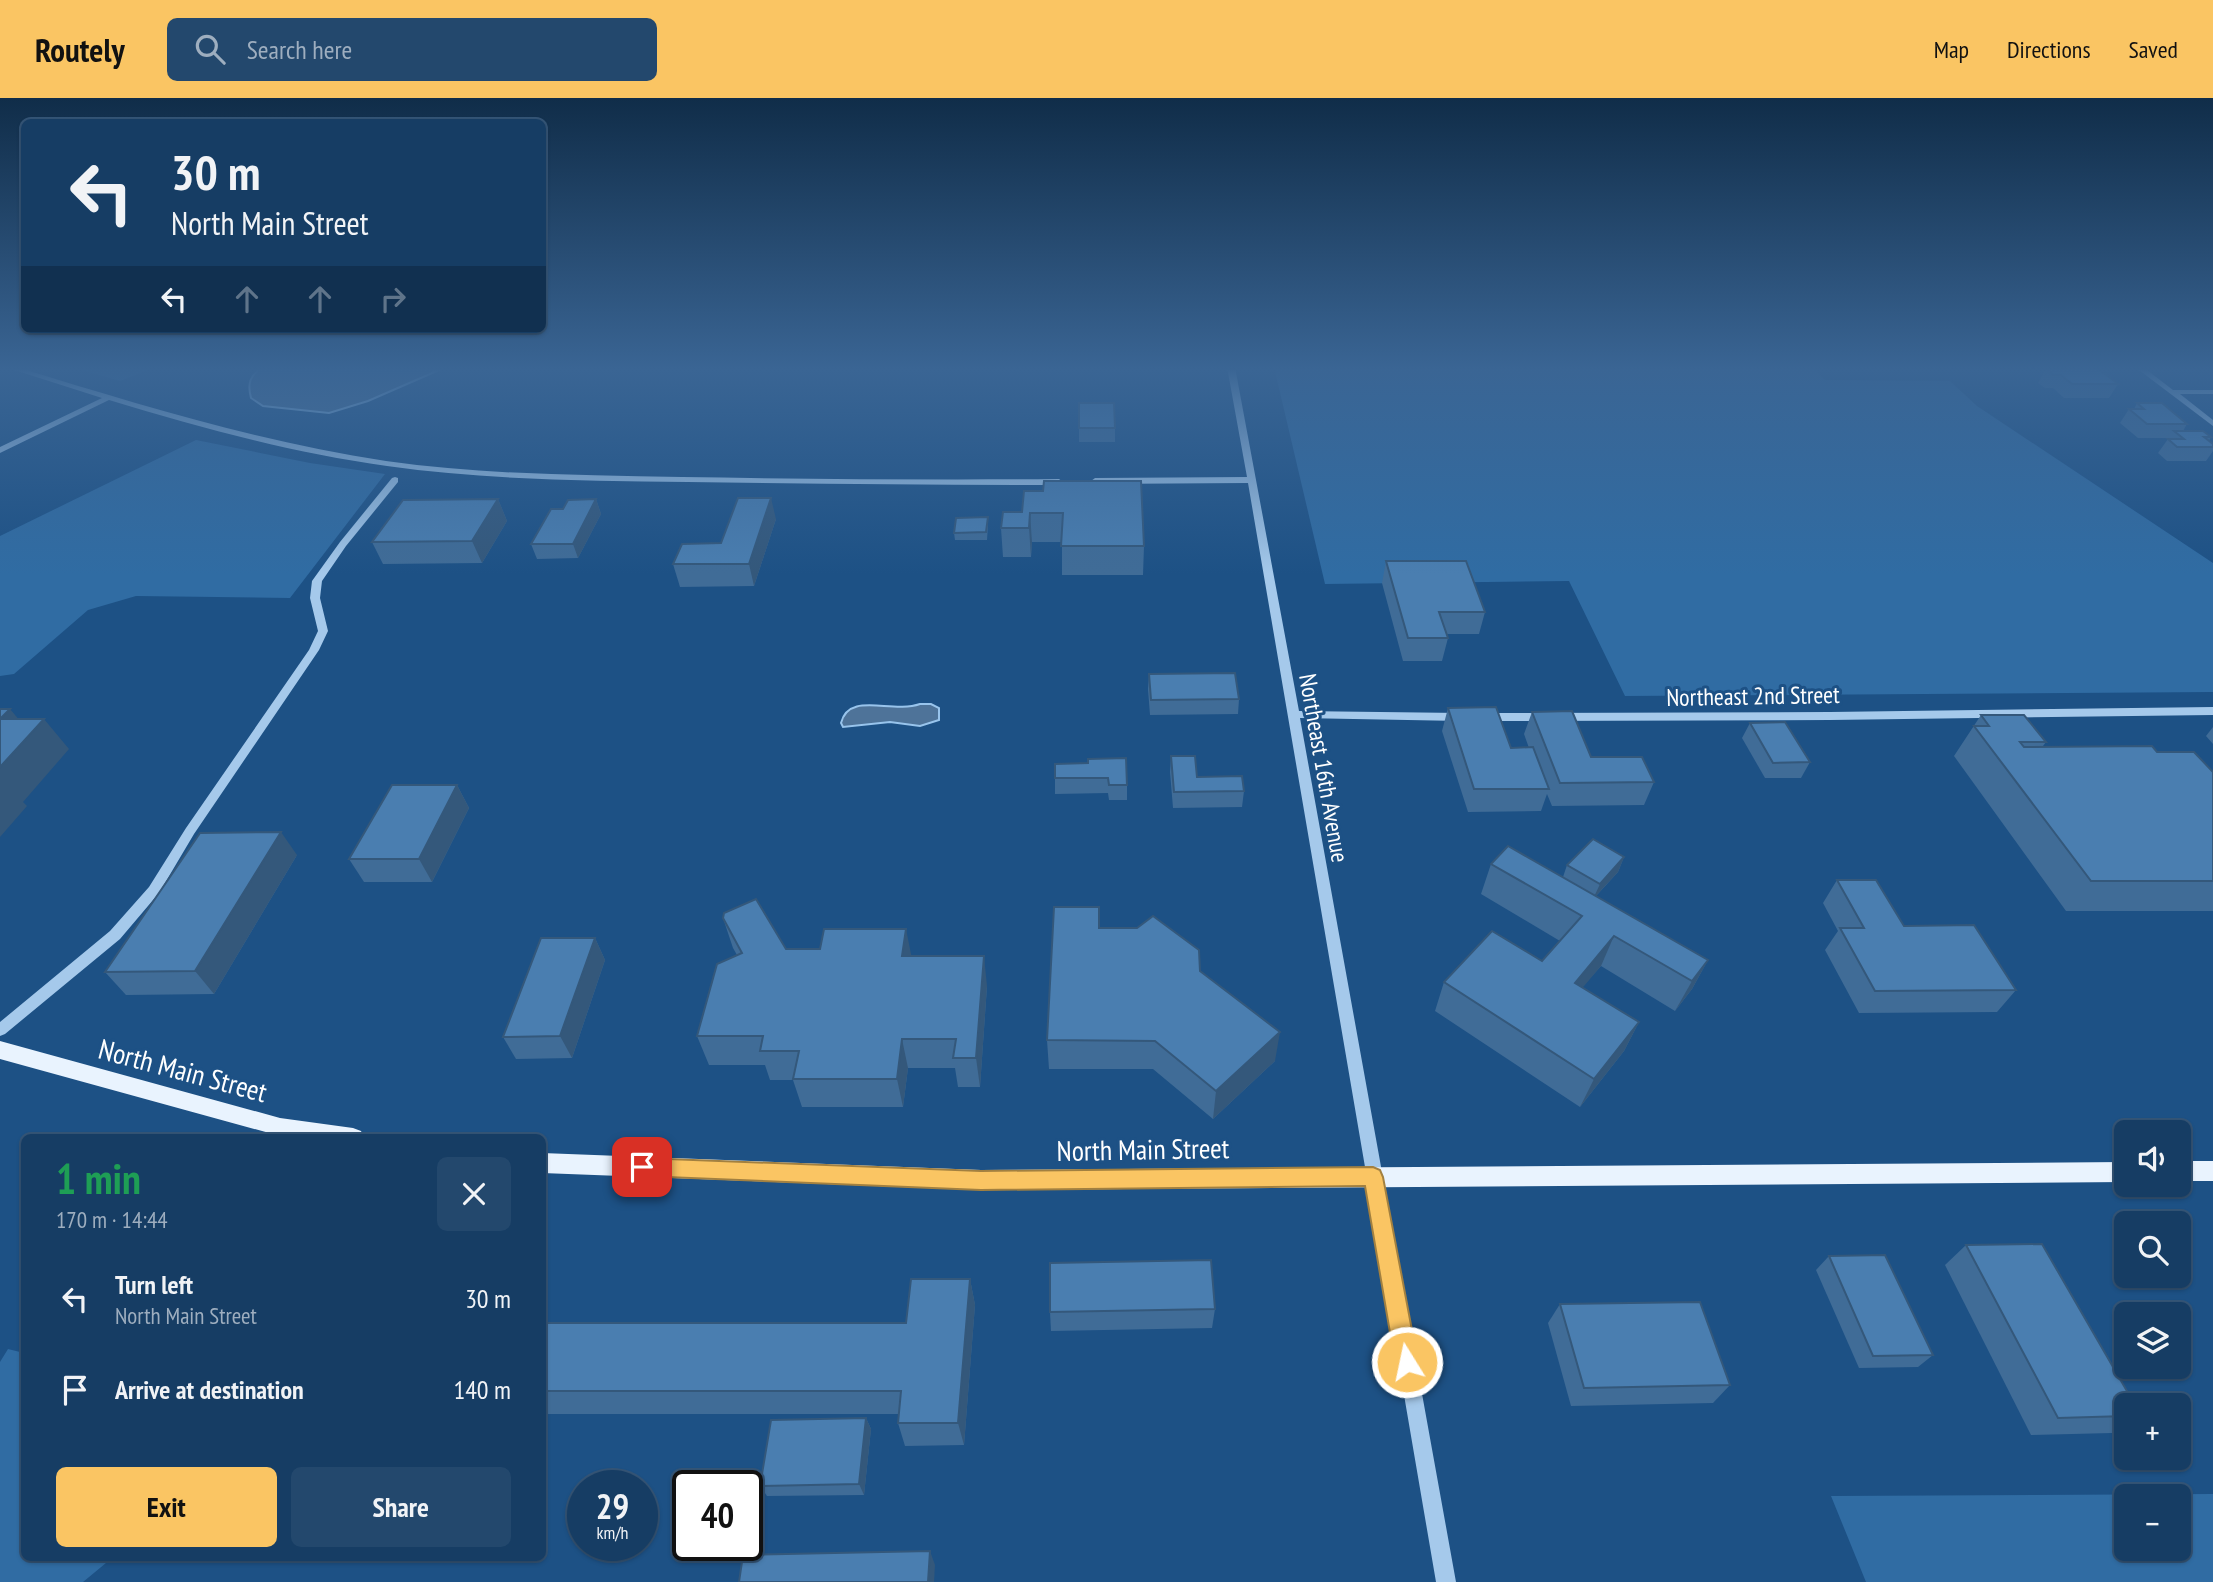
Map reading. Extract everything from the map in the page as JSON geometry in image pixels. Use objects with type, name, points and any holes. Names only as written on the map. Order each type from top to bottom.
[{"type":"main road","name":"North Main Street","points":[[0,1050],[280,1127],[326,1134]]},
{"type":"main road","name":"North Main Street","points":[[546,1163],[981,1180],[2114,1172]]},
{"type":"main road","points":[[2191,1171],[2213,1171]]},
{"type":"street","points":[[0,450],[25,436]]},
{"type":"street","points":[[238,436],[346,458],[433,469],[605,478],[1065,482]]},
{"type":"street","name":"Northeast 16th Avenue","points":[[1244,436],[1446,1582]]},
{"type":"street","points":[[0,440],[17,440]]},
{"type":"street","points":[[0,1030],[115,935],[154,890],[190,831],[314,650],[323,631],[315,598],[317,581],[342,544],[395,480]]},
{"type":"street","points":[[1078,482],[1252,480]]},
{"type":"street","name":"Northeast 2nd Street","points":[[1293,714],[1576,718],[2213,711]]},
{"type":"shaded area","points":[[1290,436],[2022,436],[2213,563],[2213,692],[1625,696],[1569,581],[1325,584]]},
{"type":"shaded area","points":[[196,440],[310,463],[385,474],[290,598],[136,596],[88,610],[14,674],[0,676],[0,536]]},
{"type":"shaded area","points":[[931,704],[939,708],[939,720],[920,726],[890,722],[843,727],[841,723],[846,713],[853,708]]},
{"type":"shaded area","points":[[8,1349],[21,1352],[21,1561],[108,1561],[83,1582],[0,1582],[0,1362]]},
{"type":"shaded area","points":[[2191,1494],[2213,1494],[2213,1582],[1866,1582],[1831,1496],[2114,1495],[2114,1561],[2191,1561]]},
{"type":"building","points":[[2181,436],[2210,436],[2204,437],[2213,447],[2177,447],[2168,439],[2184,439]]},
{"type":"building","points":[[1044,481],[1141,481],[1144,546],[1061,546],[1063,513],[1030,513],[1029,528],[1001,528],[1003,512],[1022,512],[1024,491],[1043,491]]},
{"type":"building","points":[[738,498],[771,498],[749,564],[673,564],[682,544],[721,543]]},
{"type":"building","points":[[498,499],[472,541],[372,542],[403,500]]},
{"type":"building","points":[[596,499],[573,544],[531,544],[551,509],[563,509],[568,500]]},
{"type":"building","points":[[988,517],[986,532],[954,533],[956,518]]},
{"type":"building","points":[[1386,561],[1466,561],[1485,612],[1439,612],[1448,638],[1408,638]]},
{"type":"building","points":[[1235,673],[1239,699],[1151,700],[1149,674]]},
{"type":"building","points":[[1496,707],[1511,748],[1533,747],[1549,789],[1474,789],[1448,708]]},
{"type":"building","points":[[0,709],[10,709],[0,719]]},
{"type":"building","points":[[1572,711],[1591,757],[1642,757],[1654,782],[1560,783],[1532,712]]},
{"type":"building","points":[[1981,715],[2024,715],[2046,742],[2020,742],[2024,747],[2152,746],[2157,752],[2194,752],[2213,772],[2213,881],[2091,881],[1974,726],[1989,726]]},
{"type":"building","points":[[0,719],[44,719],[0,767]]},
{"type":"building","points":[[1785,722],[1810,762],[1773,763],[1750,723]]},
{"type":"building","points":[[1171,756],[1195,756],[1197,777],[1242,776],[1244,791],[1174,792]]},
{"type":"building","points":[[1126,758],[1127,785],[1109,785],[1108,778],[1055,778],[1055,764],[1088,763],[1088,759]]},
{"type":"building","points":[[392,785],[457,785],[419,859],[349,859]]},
{"type":"building","points":[[281,832],[195,971],[105,972],[200,833]]},
{"type":"building","points":[[1593,839],[1624,857],[1600,884],[1567,865]]},
{"type":"building","points":[[1508,846],[1708,960],[1692,981],[1614,936],[1575,983],[1639,1022],[1594,1079],[1444,982],[1492,931],[1542,961],[1582,916],[1491,864]]},
{"type":"building","points":[[1837,880],[1876,880],[1904,926],[1974,925],[2016,990],[1875,991],[1840,928],[1864,928]]},
{"type":"building","points":[[756,899],[786,949],[820,949],[824,929],[906,929],[902,956],[984,956],[976,1058],[953,1058],[956,1039],[902,1039],[897,1079],[793,1079],[799,1051],[760,1051],[763,1036],[697,1036],[717,964],[742,953],[723,918],[724,913]]},
{"type":"building","points":[[1054,907],[1099,907],[1099,928],[1137,928],[1153,916],[1199,950],[1200,971],[1280,1032],[1216,1091],[1155,1041],[1047,1040]]},
{"type":"building","points":[[541,938],[595,938],[560,1036],[503,1037]]},
{"type":"building","points":[[2042,1244],[2114,1369],[2114,1379],[2120,1379],[2128,1393],[2114,1393],[2114,1416],[2058,1418],[1966,1245]]},
{"type":"building","points":[[1885,1255],[1933,1355],[1873,1356],[1829,1256]]},
{"type":"building","points":[[1211,1260],[1215,1309],[1050,1312],[1050,1263]]},
{"type":"building","points":[[911,1279],[970,1279],[958,1423],[898,1423],[901,1391],[546,1391],[546,1323],[906,1323]]},
{"type":"building","points":[[1700,1302],[1730,1385],[1584,1388],[1560,1304]]},
{"type":"building","points":[[866,1418],[859,1484],[763,1486],[763,1470],[771,1420]]},
{"type":"building","points":[[930,1551],[928,1582],[739,1582],[742,1561],[763,1561],[763,1555]]},
{"type":"route","points":[[642,1167],[981,1180],[1373,1177],[1407,1362]]}]
